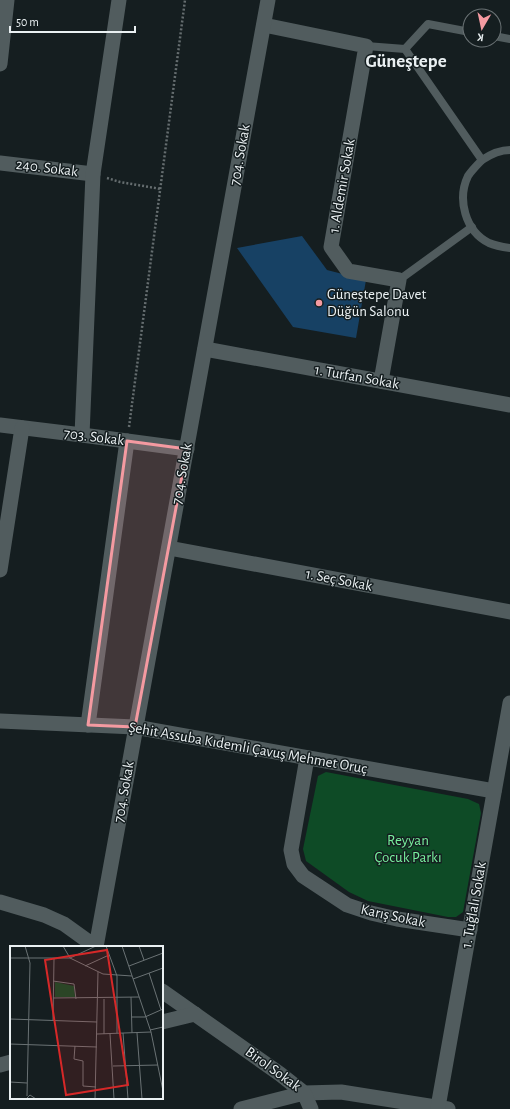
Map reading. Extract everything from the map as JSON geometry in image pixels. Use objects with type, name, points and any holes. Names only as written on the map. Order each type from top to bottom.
[{"type":"street","points":[[0,64],[7,0]]},
{"type":"street","points":[[82,435],[93,174],[119,0]]},
{"type":"street","name":"704. Sokak","points":[[96,946],[268,0]]},
{"type":"street","points":[[264,25],[366,46]]},
{"type":"street","name":"1. Aldemir Sokak","points":[[366,46],[331,247],[348,271],[399,280]]},
{"type":"street","name":"240. Sokak","points":[[0,163],[93,174]]},
{"type":"street","points":[[381,381],[399,280]]},
{"type":"street","name":"1. Turfan Sokak","points":[[205,349],[510,405]]},
{"type":"street","name":"703. Sokak","points":[[0,425],[187,449]]},
{"type":"street","points":[[0,570],[22,428]]},
{"type":"street","points":[[88,725],[128,441]]},
{"type":"street","name":"1. Seç Sokak","points":[[169,548],[510,612]]},
{"type":"street","name":"1. Tuğlalı Sokak","points":[[443,1108],[470,930],[510,703]]},
{"type":"street","name":"Şehit Assuba Kıdemli Çavuş Mehmet Oruç","points":[[0,721],[135,727],[494,791]]},
{"type":"street","name":"Karış Sokak","points":[[307,758],[291,850],[294,864],[303,876],[347,905],[371,913],[397,919],[470,930]]},
{"type":"street","points":[[0,902],[44,915],[64,924],[95,946]]},
{"type":"street","name":"Birol Sokak","points":[[163,992],[304,1092],[341,1092],[443,1108]]},
{"type":"street","points":[[163,1022],[195,1014]]},
{"type":"street","points":[[0,1064],[10,1062]]},
{"type":"street","points":[[241,1109],[304,1092],[311,1109]]},
{"type":"lane","points":[[405,49],[428,24],[462,30]]},
{"type":"lane","points":[[366,46],[405,49]]},
{"type":"lane","points":[[405,49],[482,160]]},
{"type":"lane","points":[[510,150],[503,150],[492,154],[474,167],[468,176],[464,189],[463,202],[466,216],[479,236],[499,247],[510,248]]},
{"type":"lane","points":[[399,280],[472,227]]},
{"type":"path","points":[[128,441],[184,0]]},
{"type":"path","points":[[93,174],[120,182],[161,189]]},
{"type":"highlighted area","points":[[127,441],[187,449],[135,727],[88,725]]},
{"type":"green space","name":"Reyyan Çocuk Parkı","points":[[326,772],[468,799],[479,804],[481,813],[463,912],[456,917],[448,917],[368,901],[349,892],[306,861],[303,849],[318,776]]},
{"type":"building","name":"Güneştepe Davet Düğün Salonu","points":[[302,236],[327,270],[366,280],[356,338],[293,327],[237,248]]},
{"type":"place","name":"Güneştepe Davet Düğün Salonu","points":[[319,303]]},
{"type":"district","name":"Güneştepe","points":[[406,61]]}]
